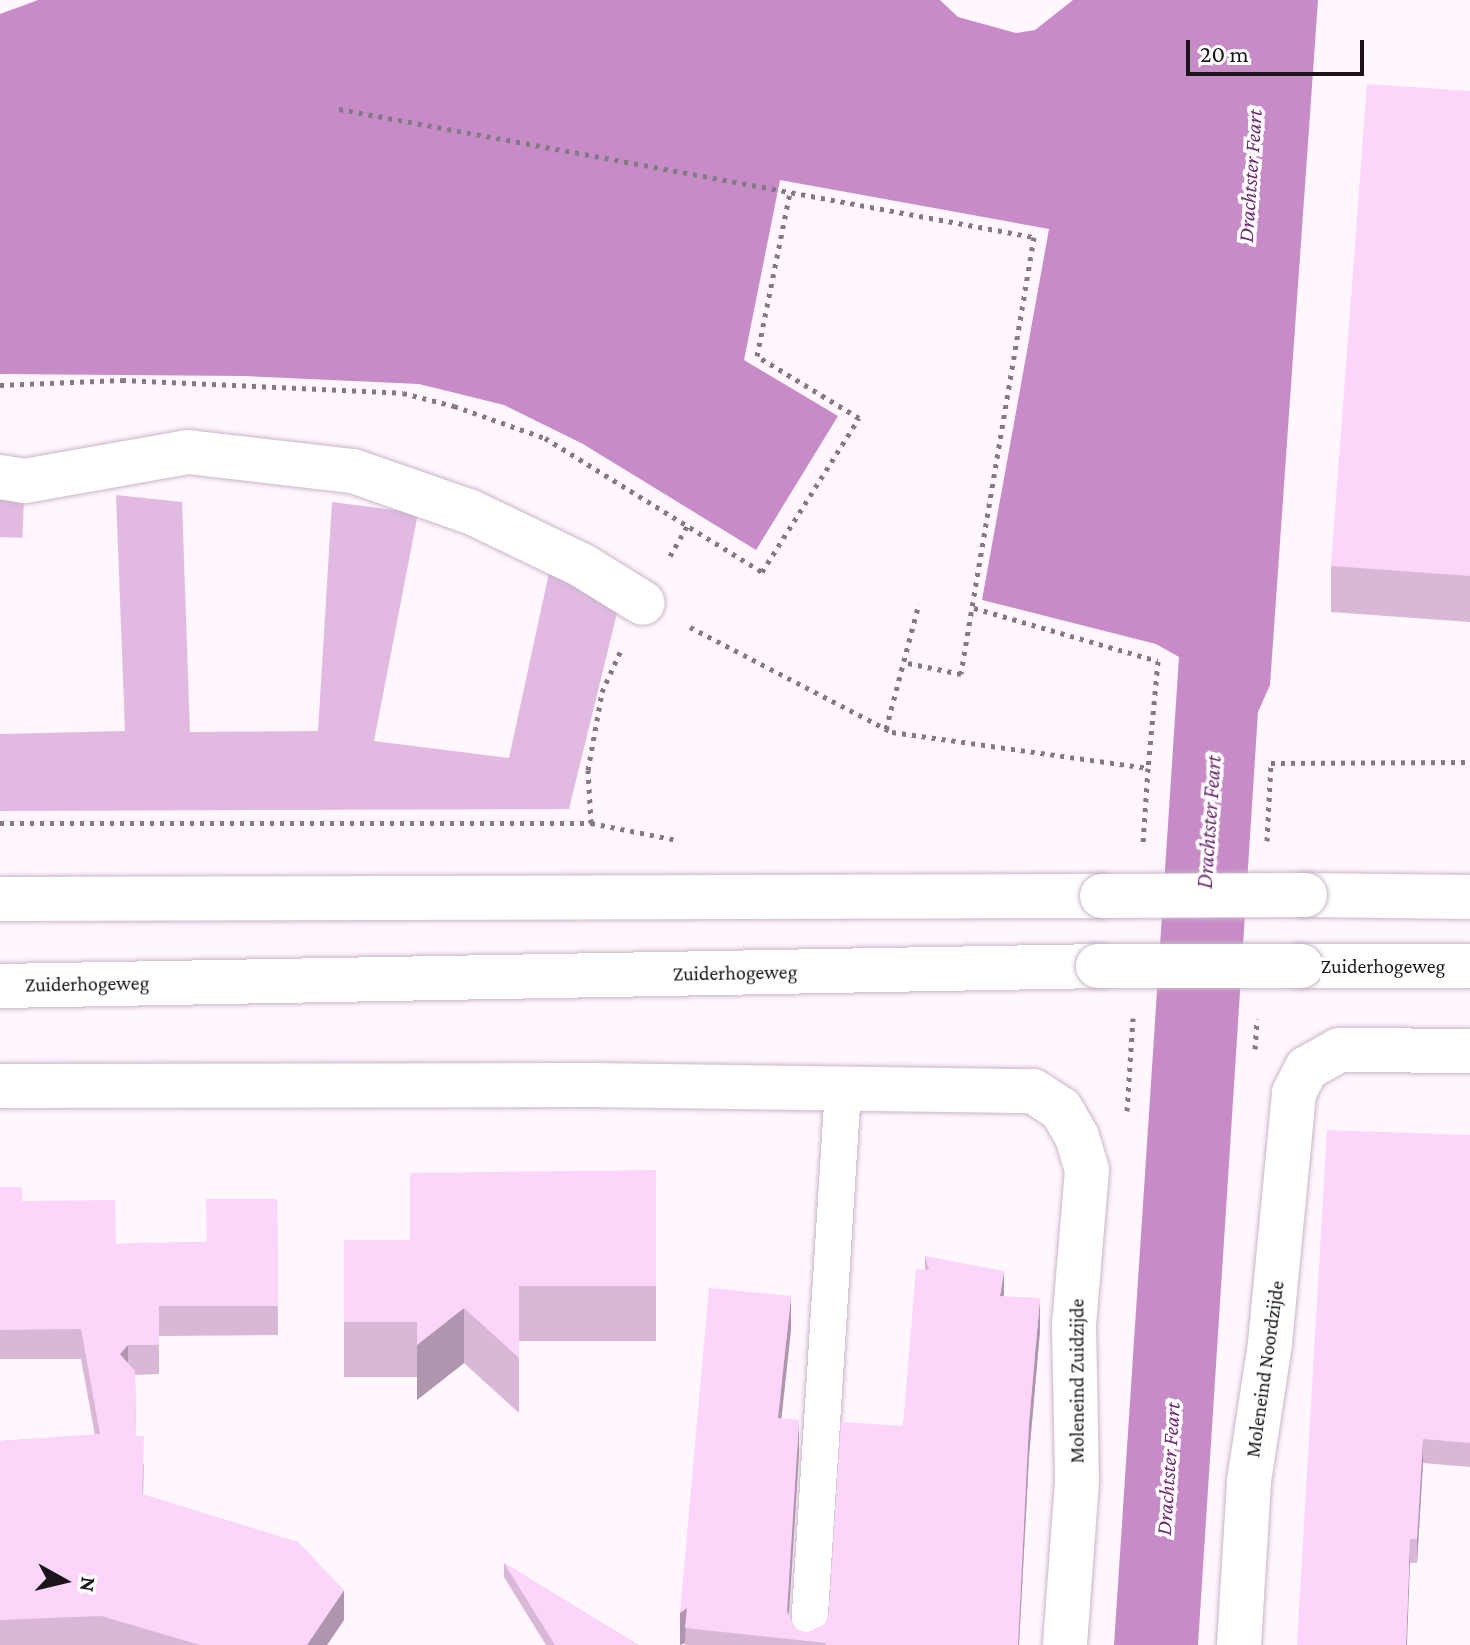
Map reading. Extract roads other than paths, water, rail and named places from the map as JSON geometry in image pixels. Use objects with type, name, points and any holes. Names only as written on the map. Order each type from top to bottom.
[{"type":"street","points":[[0,477],[25,481],[188,452],[353,471],[471,512],[583,566],[643,603]]},
{"type":"street","points":[[0,899],[1470,897]]},
{"type":"street","name":"Zuiderhogeweg","points":[[0,986],[1098,966],[1470,966]]},
{"type":"street","name":"Moleneind Noordzijde","points":[[1239,1645],[1249,1481],[1270,1343],[1294,1093],[1307,1068],[1339,1050],[1470,1051]]},
{"type":"street","points":[[0,1086],[843,1088]]},
{"type":"street","name":"Moleneind Zuidzijde","points":[[843,1088],[1033,1091],[1061,1109],[1077,1137],[1087,1170],[1074,1324],[1077,1481],[1065,1645]]},
{"type":"lane","points":[[808,1645],[843,1088]]},
{"type":"water","name":"Drachtster Feart","points":[[38,0],[940,0],[958,17],[1016,33],[1035,30],[1073,0],[1318,0],[1270,685],[1258,712],[1198,1645],[1114,1645],[1179,657],[1156,644],[982,600],[1049,229],[780,180],[744,360],[838,416],[756,550],[583,444],[504,405],[419,384],[244,376],[0,374],[0,14]]}]
